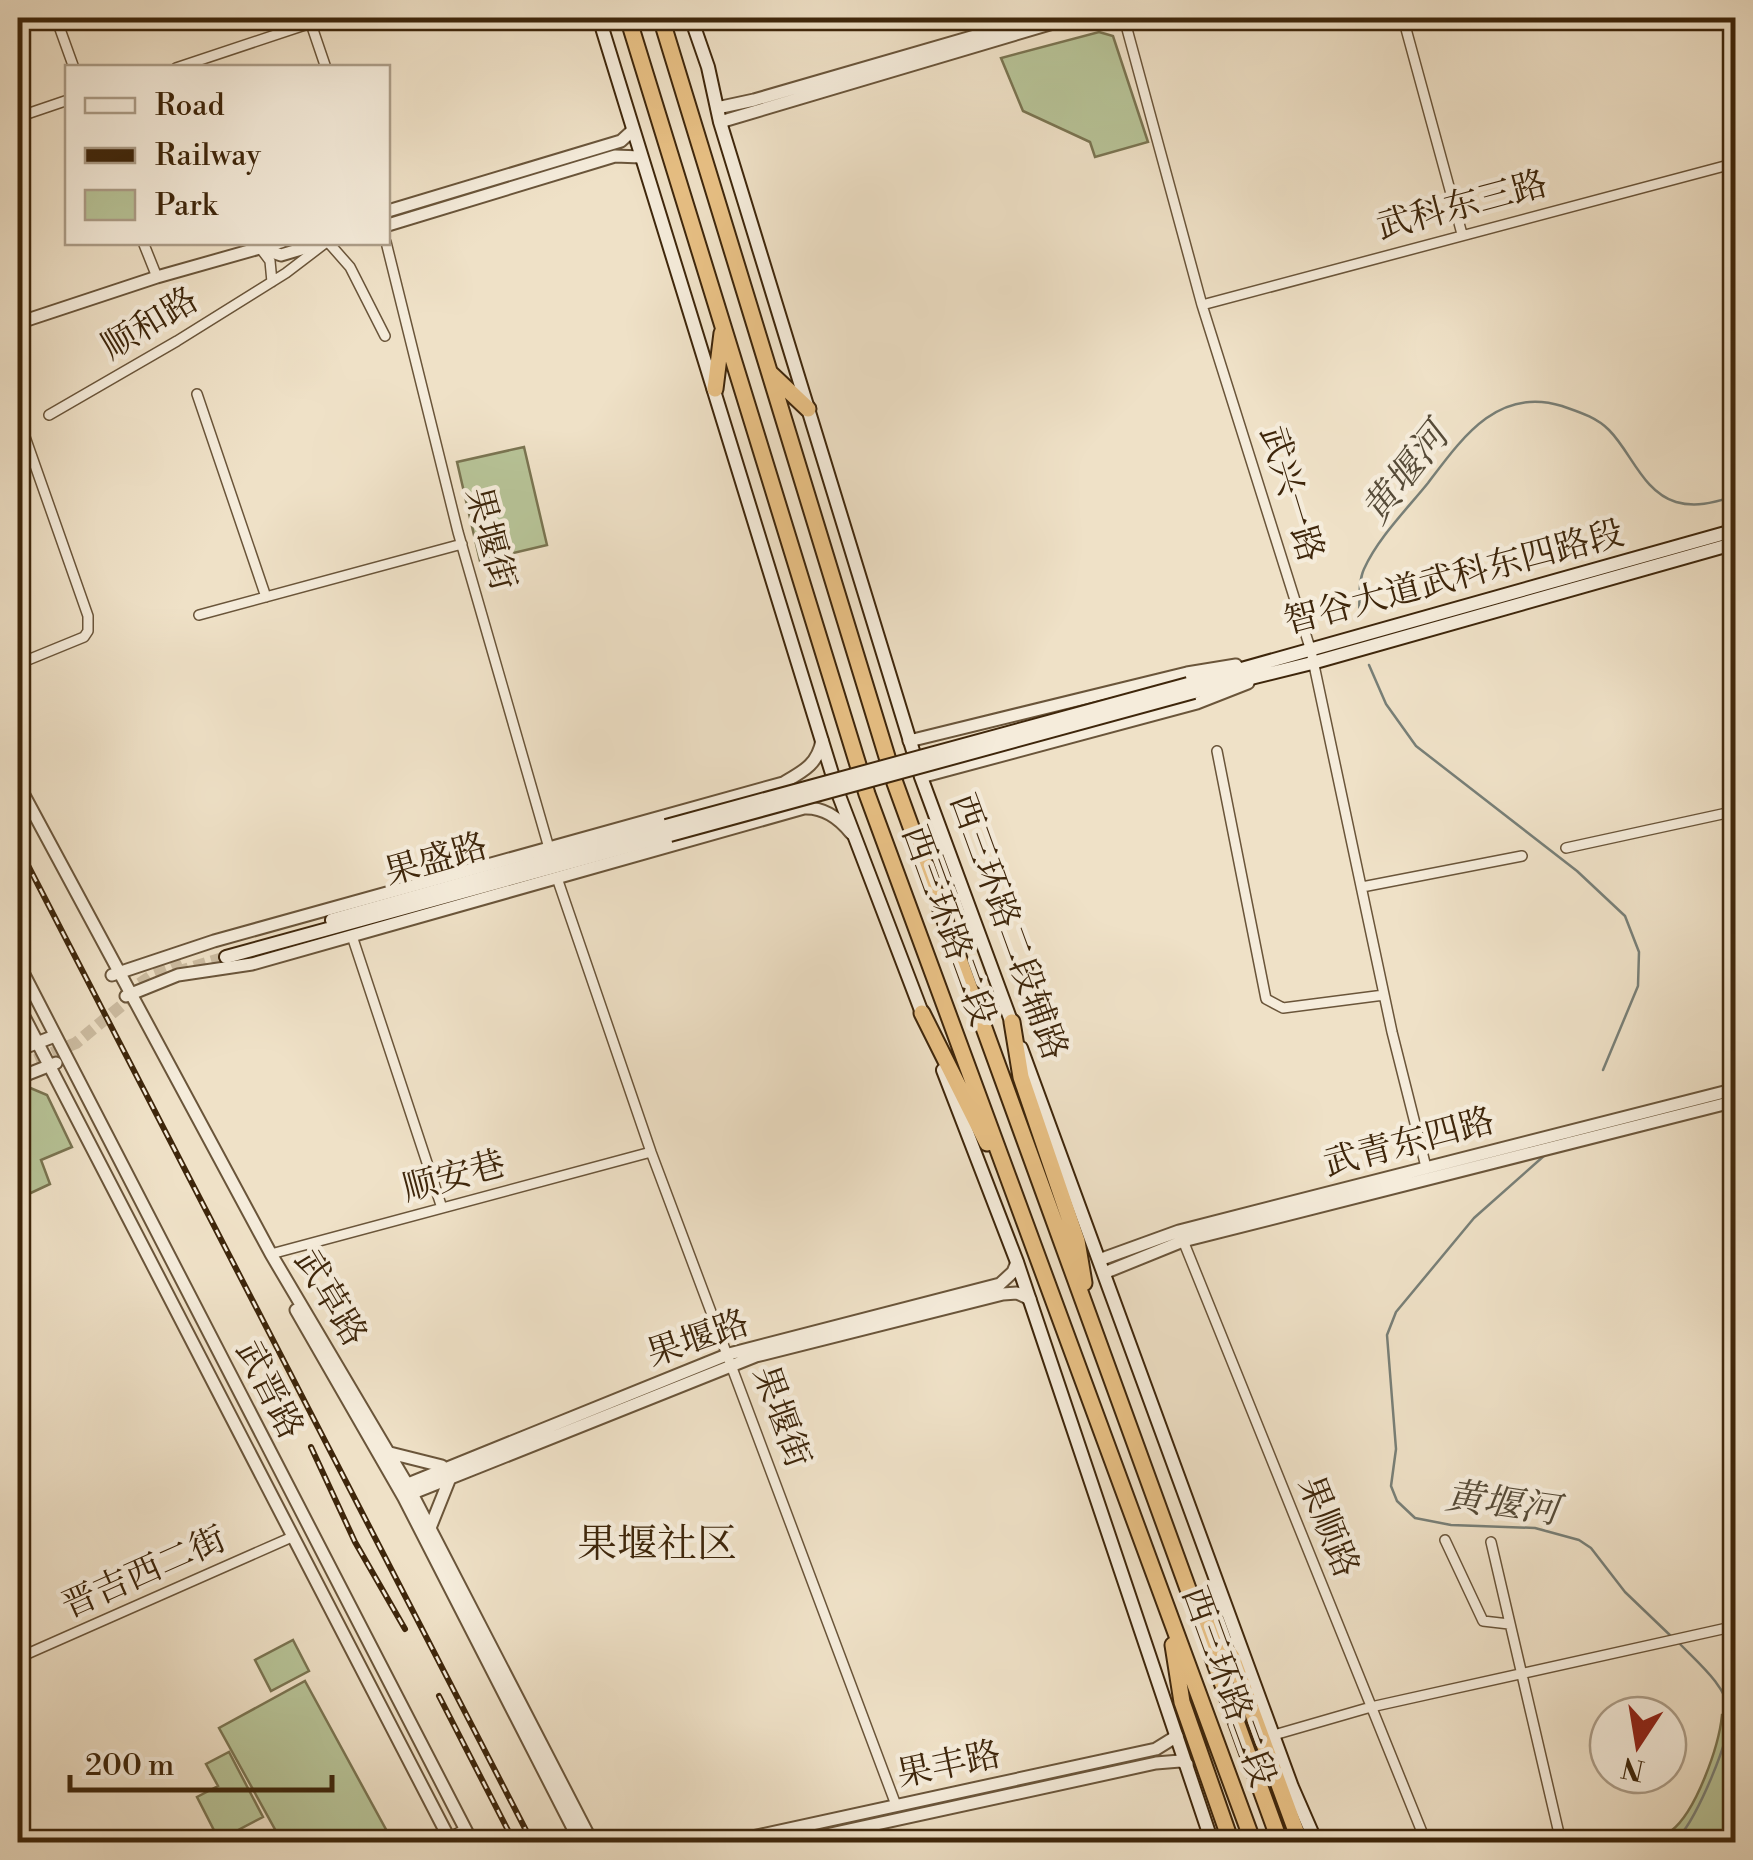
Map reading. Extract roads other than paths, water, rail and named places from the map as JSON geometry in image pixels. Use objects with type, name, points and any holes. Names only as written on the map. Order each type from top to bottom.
[{"type":"highway","points":[[618,18],[648,87]]},
{"type":"highway","name":"西三环路二段","points":[[628,18],[867,794],[1253,1842]]},
{"type":"highway","name":"西三环路二段","points":[[664,18],[895,783],[1280,1842]]},
{"type":"highway","points":[[715,388],[723,329]]},
{"type":"highway","points":[[769,372],[808,409]]},
{"type":"highway","points":[[922,1013],[1021,1209]]},
{"type":"highway","points":[[1012,1022],[1020,1076],[1077,1241],[1089,1317]]},
{"type":"highway","points":[[1194,1606],[1232,1658],[1300,1842]]},
{"type":"highway","points":[[1168,1611],[1194,1759],[1231,1842]]},
{"type":"main road","points":[[599,18],[822,740],[1017,1262],[1177,1736],[1194,1759],[1212,1842]]},
{"type":"main road","name":"西三环路二段辅路","points":[[691,18],[921,778],[1316,1842]]},
{"type":"main road","name":"智谷大道武科东四路段","points":[[1311,657],[1736,530]]},
{"type":"main road","name":"智谷大道武科东四路段","points":[[1191,688],[1261,662],[1311,657],[1736,542]]},
{"type":"main road","points":[[1191,688],[1271,674],[1311,657]]},
{"type":"main road","name":"果盛路","points":[[224,954],[1191,688]]},
{"type":"street","points":[[56,18],[73,65]]},
{"type":"street","points":[[718,115],[754,100],[1036,18]]},
{"type":"street","points":[[718,115],[1070,18]]},
{"type":"street","name":"武兴一路","points":[[1124,18],[1202,305],[1311,657],[1426,1168]]},
{"type":"street","points":[[1403,18],[1462,234]]},
{"type":"street","points":[[184,65],[310,20],[325,65]]},
{"type":"street","points":[[18,118],[65,101]]},
{"type":"street","points":[[390,210],[620,141],[633,130]]},
{"type":"street","points":[[390,224],[615,156],[641,158]]},
{"type":"street","name":"武科东三路","points":[[1202,305],[1736,162]]},
{"type":"street","points":[[144,245],[157,277]]},
{"type":"street","name":"顺和路","points":[[22,323],[157,277],[300,245]]},
{"type":"street","name":"顺和路","points":[[49,414],[177,342],[286,273],[322,245]]},
{"type":"street","points":[[329,245],[350,267],[385,336]]},
{"type":"street","name":"果堰街","points":[[387,245],[462,544],[548,848]]},
{"type":"street","points":[[272,282],[266,253],[273,248],[286,273]]},
{"type":"street","points":[[197,394],[266,597]]},
{"type":"street","points":[[18,417],[88,616],[88,631],[84,637],[18,664]]},
{"type":"street","points":[[199,615],[462,544]]},
{"type":"street","points":[[909,741],[1187,673],[1261,662]]},
{"type":"street","points":[[921,778],[1197,703],[1271,674]]},
{"type":"street","points":[[114,974],[214,941],[783,783],[817,759],[822,740]]},
{"type":"street","points":[[1217,751],[1266,999],[1284,1008],[1384,995]]},
{"type":"street","name":"武草路","points":[[18,784],[114,974]]},
{"type":"street","name":"武草路","points":[[18,797],[272,1254],[390,1453],[580,1842]]},
{"type":"street","points":[[129,995],[178,975],[226,970],[804,808],[835,817],[856,839]]},
{"type":"street","points":[[1566,848],[1736,812]]},
{"type":"street","points":[[1362,887],[1522,856]]},
{"type":"street","points":[[420,917],[510,859]]},
{"type":"street","name":"果堰街","points":[[557,878],[651,1152],[896,1805]]},
{"type":"street","points":[[415,886],[455,891],[516,890]]},
{"type":"street","points":[[352,936],[442,1208]]},
{"type":"street","name":"武晋路","points":[[18,963],[472,1842]]},
{"type":"street","name":"武草路","points":[[129,995],[261,1251],[430,1528],[592,1842]]},
{"type":"street","name":"武晋路","points":[[18,1006],[445,1841]]},
{"type":"street","points":[[18,1050],[55,1036]]},
{"type":"street","points":[[18,1078],[67,1059]]},
{"type":"street","name":"武青东四路","points":[[1102,1266],[1181,1236],[1736,1088]]},
{"type":"street","name":"武青东四路","points":[[1181,1236],[1736,1101]]},
{"type":"street","name":"顺安巷","points":[[272,1254],[651,1152]]},
{"type":"street","name":"果顺路","points":[[1181,1236],[1426,1842]]},
{"type":"street","name":"果堰路","points":[[406,1491],[730,1359],[1000,1284],[1017,1262]]},
{"type":"street","name":"果堰路","points":[[730,1359],[756,1356],[1003,1294],[1017,1293],[1030,1299]]},
{"type":"street","points":[[390,1453],[448,1472],[430,1528]]},
{"type":"street","name":"晋吉西二街","points":[[18,1658],[292,1537]]},
{"type":"street","points":[[1445,1540],[1483,1621],[1509,1624]]},
{"type":"street","points":[[1491,1542],[1561,1842]]},
{"type":"street","points":[[1274,1735],[1370,1707],[1736,1626]]},
{"type":"street","name":"果丰路","points":[[729,1842],[1156,1749],[1177,1736]]},
{"type":"street","name":"果丰路","points":[[794,1842],[1156,1763],[1194,1759]]},
{"type":"street","points":[[445,1841],[465,1830]]},
{"type":"waterway","name":"黄堰河","points":[[1359,614],[1362,574],[1385,535],[1468,434],[1500,410],[1519,403],[1562,406],[1599,422],[1617,439],[1655,490],[1676,502],[1699,504],[1736,496]]},
{"type":"waterway","name":"黄堰河","points":[[1369,665],[1386,704],[1416,746],[1577,871],[1625,916],[1639,952],[1638,986],[1603,1070]]},
{"type":"waterway","name":"黄堰河","points":[[1545,1155],[1474,1218],[1396,1312],[1387,1335],[1396,1449],[1391,1486],[1397,1501],[1415,1518],[1451,1525],[1535,1528],[1579,1540],[1591,1548],[1625,1592],[1673,1638]]},
{"type":"waterway","name":"黄堰河","points":[[1665,1842],[1686,1828],[1703,1797],[1730,1713],[1723,1693],[1710,1675],[1679,1643]]},
{"type":"tunnel","points":[[177,972],[226,957]]},
{"type":"tunnel","points":[[125,994],[151,976],[182,964]]},
{"type":"tunnel","points":[[19,1067],[76,1043],[138,992]]},
{"type":"railway","points":[[18,846],[532,1842]]},
{"type":"railway","points":[[311,1447],[355,1542],[405,1629]]},
{"type":"railway","points":[[439,1696],[514,1842]]},
{"type":"district","name":"果堰社区","points":[[657,1545]]}]
